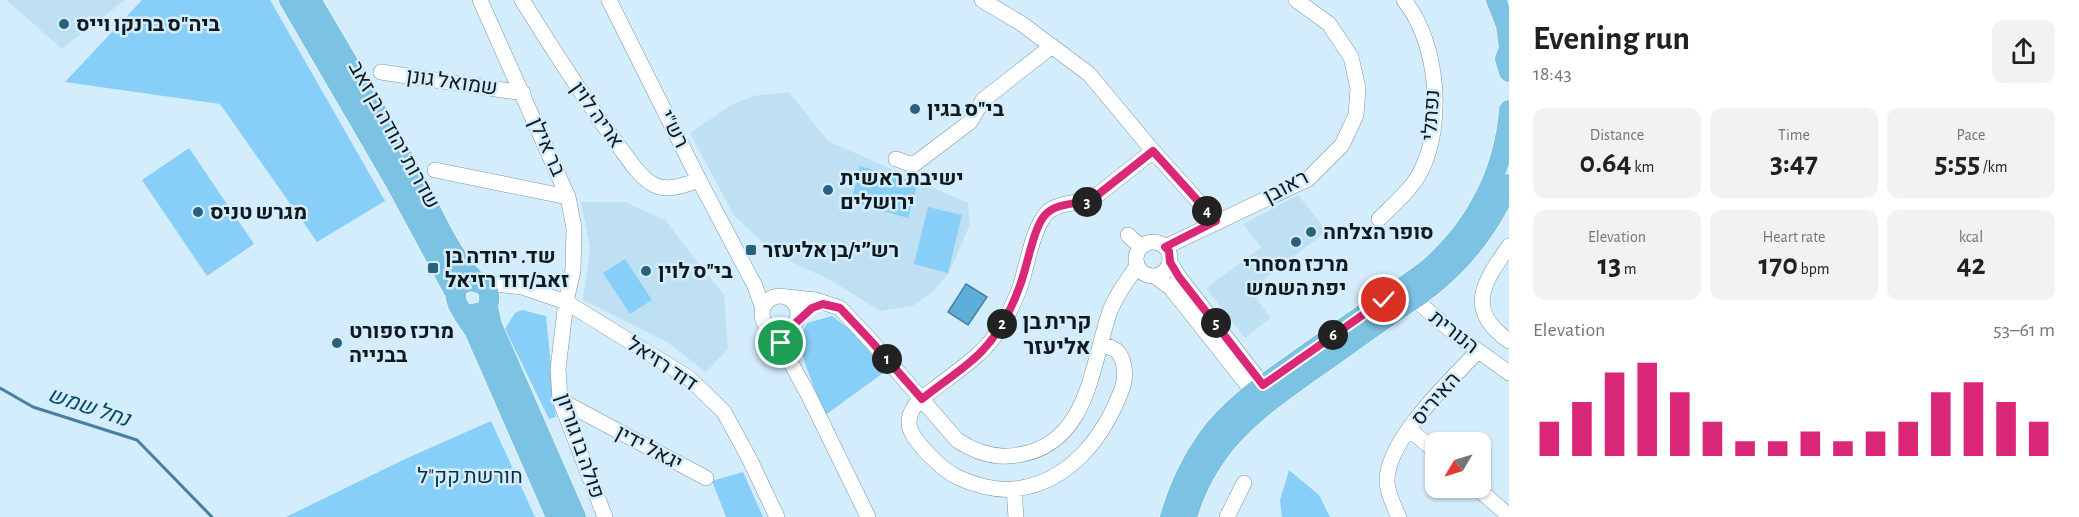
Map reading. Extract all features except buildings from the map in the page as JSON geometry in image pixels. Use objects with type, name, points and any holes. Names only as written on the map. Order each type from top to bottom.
[{"type":"main road","name":"שדרות יהודה בן זאב","points":[[289,0],[395,183],[474,330],[556,517]]},
{"type":"main road","name":"שדרות יהודה בן זאב","points":[[311,0],[412,174],[441,229],[468,273],[478,282]]},
{"type":"main road","points":[[1496,0],[1506,25],[1509,49],[1505,59],[1509,72]]},
{"type":"main road","points":[[1408,294],[1461,235],[1475,214],[1497,171],[1503,151],[1509,110]]},
{"type":"main road","points":[[1170,517],[1181,483],[1207,438],[1226,417],[1408,294],[1439,280],[1473,245],[1489,222],[1509,184]]},
{"type":"main road","points":[[488,305],[484,311],[470,315],[458,303],[458,290],[466,282],[478,282],[487,289],[489,316],[576,517]]},
{"type":"main road","points":[[1187,517],[1196,490],[1220,448],[1237,429],[1261,393]]},
{"type":"street","name":"בר אילן","points":[[480,0],[568,197],[574,228],[573,270],[566,302]]},
{"type":"street","name":"אריה לוין","points":[[522,0],[575,84],[634,166],[651,183],[666,188],[699,180]]},
{"type":"street","name":"רש\"י","points":[[609,0],[699,180],[741,256],[763,309]]},
{"type":"street","points":[[982,0],[1022,24],[1089,74],[1153,151],[1216,221]]},
{"type":"street","name":"ראובן","points":[[1165,247],[1308,179],[1342,145],[1356,115],[1358,88],[1352,57],[1329,24],[1296,0]]},
{"type":"street","name":"נפתלי","points":[[1379,219],[1398,200],[1420,172],[1432,142],[1435,107],[1433,73],[1427,43],[1404,0]]},
{"type":"street","points":[[896,159],[913,165],[970,122],[983,100],[1052,46]]},
{"type":"street","name":"שמואל גונן","points":[[381,72],[523,93]]},
{"type":"street","points":[[1101,344],[1117,350],[1123,361],[1125,380],[1117,403],[1101,434],[1082,457],[1039,483],[1014,489],[978,485],[955,476],[927,453],[915,438],[909,424],[912,410],[922,399],[982,351],[1000,328],[1019,288],[1035,232],[1043,217],[1052,208],[1086,202],[1095,197],[1153,151]]},
{"type":"street","points":[[435,170],[568,197]]},
{"type":"street","points":[[1128,236],[1141,247]]},
{"type":"street","points":[[1156,242],[1169,251],[1170,262],[1179,277],[1261,393],[1171,288],[1156,276],[1144,274],[1137,266],[1136,256],[1141,247],[1156,242]]},
{"type":"street","points":[[1509,246],[1488,276],[1483,291],[1483,306],[1488,321],[1497,333],[1509,341]]},
{"type":"street","name":"רש\"י","points":[[741,256],[766,285],[783,297]]},
{"type":"street","points":[[1156,276],[1166,272],[1170,262]]},
{"type":"street","points":[[868,517],[809,396],[773,330],[765,323],[763,309],[769,300],[783,297],[816,300],[840,308],[922,399],[947,431],[966,446],[975,451],[998,456],[1029,454],[1046,447],[1070,426],[1086,394],[1110,311],[1137,266]]},
{"type":"street","name":"דוד רזיאל","points":[[478,282],[522,287],[566,302],[689,378],[724,412],[777,517]]},
{"type":"street","points":[[488,305],[503,291],[522,287]]},
{"type":"street","name":"הנורית","points":[[1408,294],[1509,373]]},
{"type":"street","points":[[783,297],[796,305],[798,310],[794,324],[794,347],[809,396]]},
{"type":"street","name":"פולה בו גוריון","points":[[566,302],[558,369],[560,400],[604,512]]},
{"type":"street","points":[[773,330],[783,331],[812,308],[823,304],[840,308]]},
{"type":"street","name":"האיריס","points":[[1399,517],[1394,508],[1388,482],[1392,457],[1409,429],[1478,351]]},
{"type":"street","name":"יגאל ידין","points":[[560,400],[706,478]]},
{"type":"street","points":[[1409,429],[1425,443]]},
{"type":"street","points":[[1227,517],[1244,483]]},
{"type":"street","points":[[1014,489],[1016,517]]},
{"type":"street","points":[[1488,498],[1509,516]]},
{"type":"street","points":[[604,512],[620,517]]},
{"type":"shaded area","name":"ביה\"ס ברנקו וייס","points":[[6,0],[125,0],[62,49]]},
{"type":"shaded area","name":"ישיבת ראשית ירושלים","points":[[789,92],[828,141],[968,203],[970,224],[950,271],[933,292],[912,306],[880,311],[832,281],[790,261],[764,244],[733,214],[690,133],[731,105],[753,96]]},
{"type":"shaded area","name":"מרכז מסחרי יפת השמש","points":[[1298,195],[1327,231],[1250,290],[1271,318],[1245,338],[1206,288],[1261,247],[1243,224]]},
{"type":"shaded area","name":"בי\"ס לוין","points":[[581,202],[625,202],[665,220],[724,295],[728,349],[706,372],[667,342],[583,300],[590,248]]},
{"type":"shaded area","points":[[966,284],[987,297],[968,325],[948,312]]},
{"type":"green space","points":[[142,0],[270,0],[385,201],[317,242],[220,104],[65,82]]},
{"type":"green space","name":"מגרש טניס","points":[[189,148],[254,244],[207,276],[142,180]]},
{"type":"green space","points":[[860,166],[918,183],[908,218],[851,202]]},
{"type":"green space","points":[[928,207],[962,215],[948,273],[914,264]]},
{"type":"green space","points":[[625,259],[652,300],[630,314],[603,273]]},
{"type":"green space","points":[[522,310],[546,316],[556,417],[549,419],[505,329],[515,313]]},
{"type":"green space","points":[[832,316],[852,331],[886,371],[824,416],[798,343],[807,323]]},
{"type":"green space","name":"חורשת קק\"ל","points":[[491,421],[535,517],[286,517],[405,459]]},
{"type":"green space","points":[[1289,470],[1319,495],[1330,517],[1282,517],[1280,500]]},
{"type":"green space","points":[[743,472],[763,517],[726,517],[712,481]]},
{"type":"waterway","name":"נחל שמש","points":[[0,388],[33,407],[137,440],[212,517]]},
{"type":"place","name":"ביה\"ס ברנקו וייס","points":[[64,24]]},
{"type":"place","name":"בי\"ס בגין","points":[[915,109]]},
{"type":"place","name":"ישיבת ראשית ירושלים","points":[[828,190]]},
{"type":"place","name":"מגרש טניס","points":[[198,212]]},
{"type":"place","name":"סופר הצלחה","points":[[1311,232]]},
{"type":"place","name":"מרכז מסחרי יפת השמש","points":[[1296,242]]},
{"type":"place","name":"רש״י/בן אליעזר","points":[[751,250]]},
{"type":"place","name":"שד. יהודה בן זאב/דוד רזיאל","points":[[433,268]]},
{"type":"place","name":"בי\"ס לוין","points":[[646,271]]},
{"type":"place","name":"מרכז ספורט בבנייה","points":[[337,343]]},
{"type":"district","name":"קרית בן אליעזר","points":[[1057,334]]},
{"type":"route","points":[[781,343],[773,330],[788,330],[806,311],[823,304],[840,308],[922,399],[982,351],[1000,328],[1019,288],[1035,232],[1043,217],[1052,208],[1086,202],[1095,197],[1153,151],[1216,221],[1165,247],[1169,251],[1170,262],[1179,277],[1263,385],[1384,300]]}]
